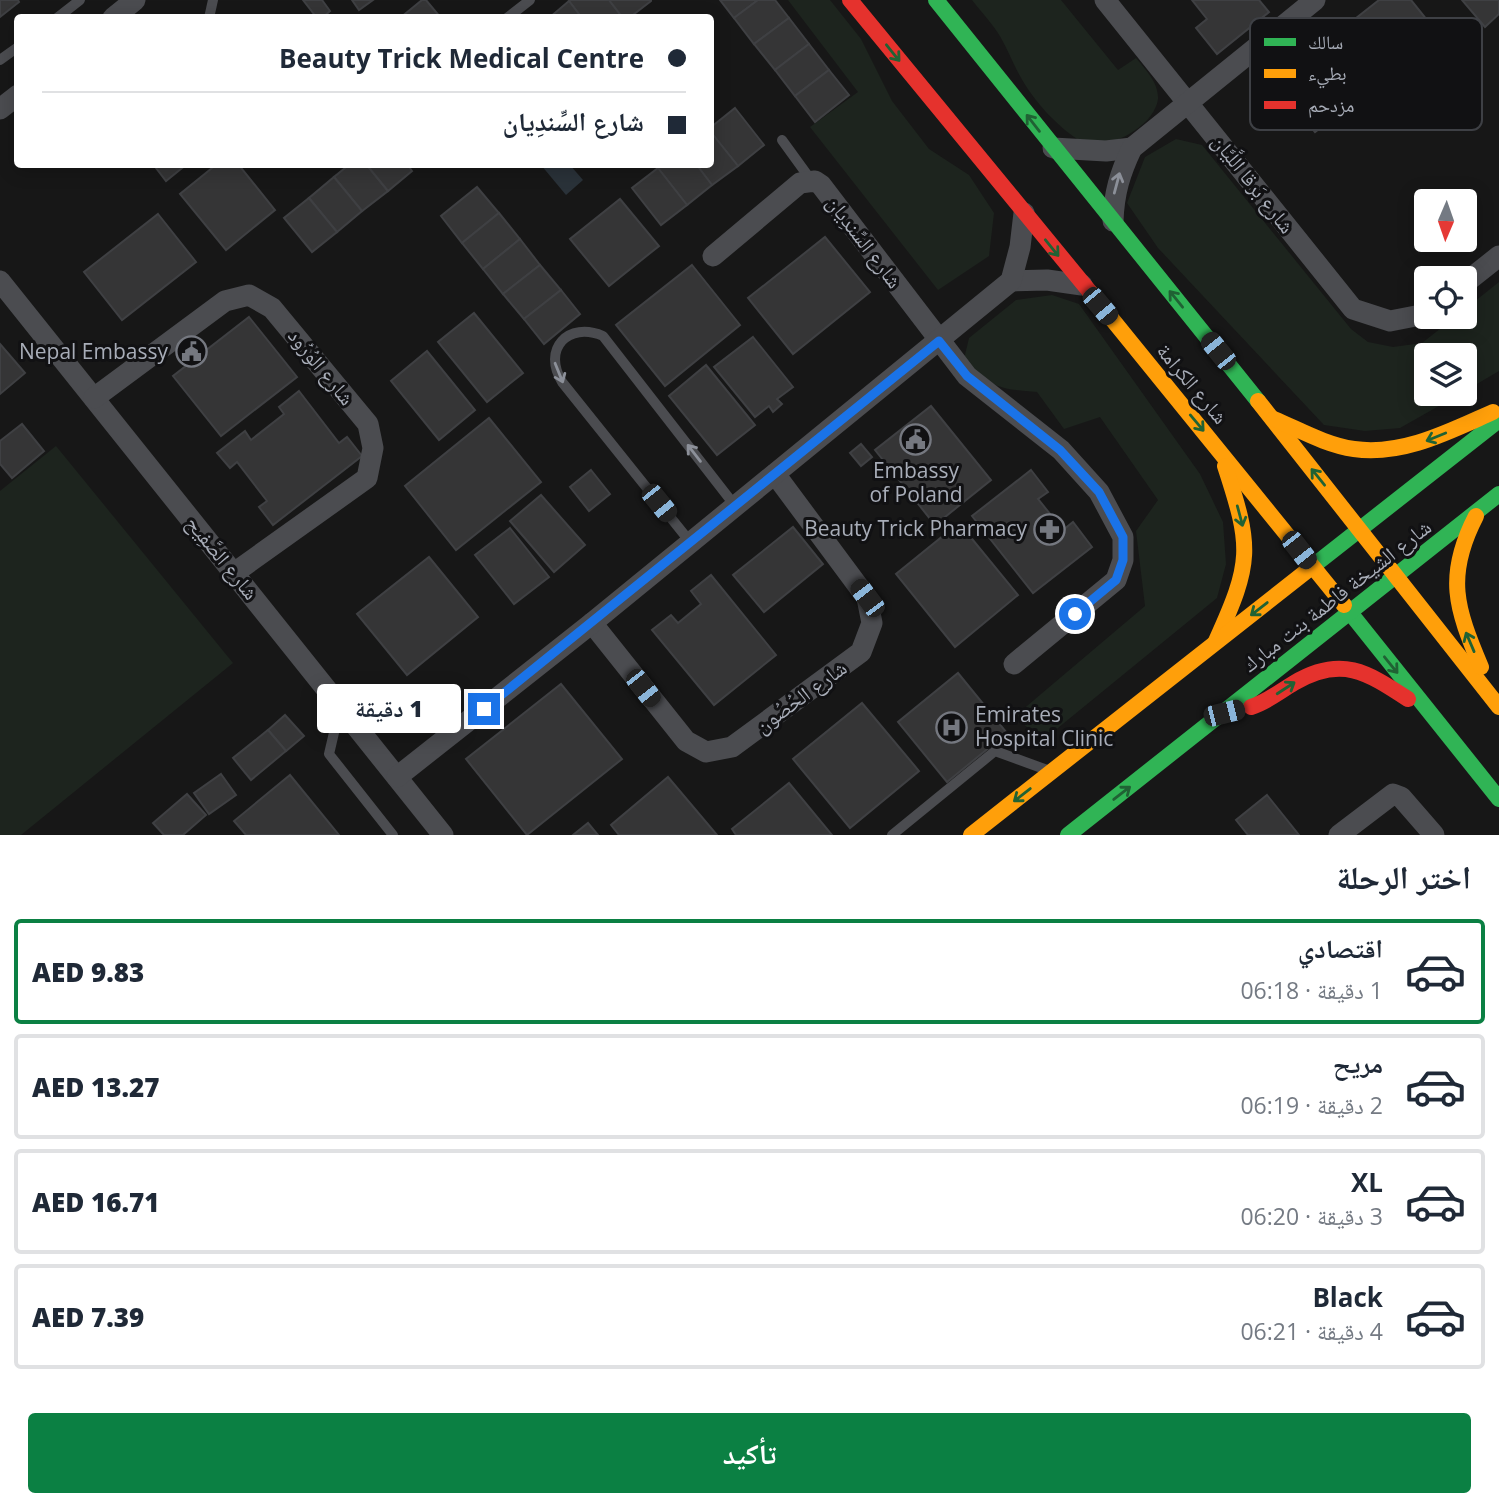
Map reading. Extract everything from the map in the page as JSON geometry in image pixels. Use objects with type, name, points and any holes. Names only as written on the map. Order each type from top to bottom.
[{"type":"main road","name":"شارع الكرامة","points":[[850,0],[1220,450],[1499,799]]},
{"type":"main road","name":"شارع الكرامة","points":[[936,0],[1397,575],[1498,706]]},
{"type":"main road","points":[[1268,416],[1333,444],[1347,448],[1380,450],[1416,444],[1499,410]]},
{"type":"main road","name":"شارع الشيخة فاطمة بنت مبارك","points":[[971,835],[1499,420]]},
{"type":"main road","points":[[1215,644],[1238,593],[1246,554],[1242,522],[1220,450]]},
{"type":"main road","name":"شارع الشيخة فاطمة بنت مبارك","points":[[1068,835],[1499,494]]},
{"type":"main road","points":[[1483,506],[1462,545],[1456,590],[1461,622],[1498,706]]},
{"type":"main road","points":[[1224,713],[1262,704],[1318,670],[1339,666],[1370,674],[1432,716]]},
{"type":"street","name":"شارع بَرقا اللَّيَّان","points":[[1105,0],[1353,309],[1390,321],[1414,316]]},
{"type":"street","points":[[1293,18],[1315,0]]},
{"type":"street","points":[[1113,221],[1114,195],[1132,148],[1250,53]]},
{"type":"street","points":[[0,109],[14,97]]},
{"type":"street","points":[[1053,148],[1106,151],[1132,148]]},
{"type":"street","name":"شارع السِّندِيان","points":[[713,256],[800,183],[811,180],[821,185],[967,376],[1060,450],[1099,492],[1123,537],[1123,560],[1116,580],[1014,664]]},
{"type":"street","points":[[397,778],[592,624],[1011,281],[1020,247],[1024,213]]},
{"type":"street","points":[[1477,273],[1499,256]]},
{"type":"street","points":[[1011,281],[1047,280],[1082,285]]},
{"type":"street","name":"شارع الصَّفِيح","points":[[0,281],[443,835]]},
{"type":"street","name":"شارع الوُرُود","points":[[94,398],[225,301],[249,295],[272,308],[368,424],[373,448],[367,478],[234,573]]},
{"type":"street","name":"شارع الحُصُون","points":[[592,624],[686,741],[706,752],[732,747],[862,652],[872,623],[867,598],[775,474]]},
{"type":"street","points":[[1339,835],[1393,794],[1401,797],[1434,835]]},
{"type":"lane","points":[[62,14],[80,0]]},
{"type":"lane","points":[[512,14],[530,0]]},
{"type":"lane","points":[[782,140],[811,180]]},
{"type":"lane","points":[[691,543],[555,371],[554,359],[558,346],[567,337],[579,331],[591,331],[603,337],[736,507]]},
{"type":"lane","points":[[340,706],[329,754],[393,835]]},
{"type":"lane","points":[[892,835],[995,751],[1052,772]]},
{"type":"shaded area","points":[[788,0],[830,0],[861,39],[892,101],[929,149],[969,175],[994,213],[989,256],[938,290],[810,127],[858,92]]},
{"type":"shaded area","points":[[972,0],[1061,0],[1118,70],[1136,58],[1156,87],[1158,99],[1154,110],[1137,129],[1112,141],[1099,144],[1077,139],[1053,119],[1031,94],[998,33]]},
{"type":"shaded area","points":[[1176,139],[1202,145],[1351,329],[1368,342],[1393,347],[1414,344],[1414,406],[1439,406],[1400,428],[1365,431],[1324,425],[1158,248],[1127,203],[1145,157]]},
{"type":"shaded area","points":[[544,168],[573,168],[583,180],[566,195]]},
{"type":"shaded area","points":[[1499,282],[1499,371],[1477,384],[1477,343],[1422,343],[1440,329],[1477,329],[1477,299]]},
{"type":"shaded area","points":[[1052,295],[1079,304],[1200,474],[1223,522],[1226,564],[1217,598],[1042,741],[1015,716],[1145,606],[1136,531],[1158,500],[1100,417],[1064,429],[1037,392],[996,385],[964,359],[969,338],[1016,300]]},
{"type":"shaded area","points":[[56,446],[233,663],[21,835],[0,835],[0,491]]},
{"type":"building","points":[[0,0],[18,0],[19,2],[0,17]]},
{"type":"building","points":[[303,0],[322,0],[330,11],[327,14],[314,14]]},
{"type":"building","points":[[352,0],[373,0],[359,10]]},
{"type":"building","points":[[422,0],[426,0],[438,14],[405,14]]},
{"type":"building","points":[[609,0],[620,14],[579,14],[569,1]]},
{"type":"building","points":[[609,0],[651,0],[634,14],[620,14]]},
{"type":"building","points":[[720,0],[758,0],[734,18]]},
{"type":"building","points":[[758,0],[775,0],[789,18],[754,44],[734,18]]},
{"type":"building","points":[[1192,0],[1259,0],[1269,12],[1262,18],[1250,18],[1250,27],[1217,54],[1196,28],[1207,19]]},
{"type":"building","points":[[1379,0],[1411,0],[1425,18],[1356,18]]},
{"type":"building","points":[[1462,0],[1499,0],[1499,14],[1485,27],[1482,18],[1477,18]]},
{"type":"building","points":[[569,1],[579,14],[554,14]]},
{"type":"building","points":[[789,18],[809,44],[775,70],[754,44]]},
{"type":"building","points":[[809,44],[829,70],[795,96],[775,70]]},
{"type":"building","points":[[829,70],[849,95],[815,122],[795,96]]},
{"type":"building","points":[[735,108],[764,145],[738,166],[714,136],[714,125]]},
{"type":"building","points":[[714,136],[738,166],[712,185],[699,168],[714,168]]},
{"type":"building","points":[[156,168],[182,168],[166,181]]},
{"type":"building","points":[[212,168],[241,168],[275,210],[226,250],[180,194]]},
{"type":"building","points":[[345,168],[369,168],[388,191],[362,211],[334,177]]},
{"type":"building","points":[[369,168],[410,168],[412,171],[388,191]]},
{"type":"building","points":[[658,168],[699,168],[712,185],[687,205]]},
{"type":"building","points":[[658,168],[687,205],[661,225],[632,188]]},
{"type":"building","points":[[334,177],[362,211],[337,232],[309,198]]},
{"type":"building","points":[[477,187],[499,213],[462,243],[441,216]]},
{"type":"building","points":[[309,198],[337,232],[312,252],[284,218]]},
{"type":"building","points":[[620,199],[659,246],[609,286],[570,239]]},
{"type":"building","points":[[499,213],[520,239],[483,269],[462,243]]},
{"type":"building","points":[[158,214],[196,262],[122,320],[84,272]]},
{"type":"building","points":[[825,237],[870,292],[793,354],[748,298]]},
{"type":"building","points":[[520,239],[540,265],[503,294],[483,269]]},
{"type":"building","points":[[540,265],[561,290],[524,319],[503,294]]},
{"type":"building","points":[[692,265],[740,325],[665,386],[616,325]]},
{"type":"building","points":[[561,290],[580,314],[544,344],[524,319]]},
{"type":"building","points":[[474,313],[523,373],[487,402],[438,342]]},
{"type":"building","points":[[249,317],[297,377],[221,436],[173,376]]},
{"type":"building","points":[[753,337],[793,387],[777,399],[782,404],[773,412],[769,406],[755,417],[714,367]]},
{"type":"building","points":[[0,344],[25,373],[0,394]]},
{"type":"building","points":[[427,351],[475,410],[439,440],[391,381]]},
{"type":"building","points":[[706,365],[755,425],[717,455],[669,396]]},
{"type":"building","points":[[299,391],[339,443],[347,437],[362,456],[273,525],[259,507],[267,501],[237,462],[230,468],[217,453],[245,431],[251,440],[284,414],[279,407]]},
{"type":"building","points":[[931,406],[991,480],[935,525],[875,450]]},
{"type":"building","points":[[489,418],[541,482],[456,550],[405,486]]},
{"type":"building","points":[[22,424],[44,451],[12,478],[0,464],[0,441]]},
{"type":"building","points":[[861,444],[872,457],[861,466],[850,453]]},
{"type":"building","points":[[591,470],[610,494],[589,511],[570,487]]},
{"type":"building","points":[[1031,470],[1048,492],[1038,499],[1063,530],[1073,522],[1092,547],[1033,593],[972,516]]},
{"type":"building","points":[[541,495],[585,545],[554,572],[510,521]]},
{"type":"building","points":[[959,523],[1018,595],[955,647],[896,574]]},
{"type":"building","points":[[793,527],[823,564],[764,612],[733,575]]},
{"type":"building","points":[[510,528],[549,577],[514,604],[475,555]]},
{"type":"building","points":[[429,557],[478,617],[407,675],[357,614]]},
{"type":"building","points":[[711,575],[776,655],[714,705],[652,630],[671,615],[678,623],[701,604],[691,591]]},
{"type":"building","name":"Emirates Hospital Clinic","points":[[958,673],[1007,733],[947,782],[898,722]]},
{"type":"building","points":[[561,684],[622,759],[527,835],[466,759]]},
{"type":"building","points":[[862,703],[919,771],[850,828],[793,759]]},
{"type":"building","points":[[285,715],[304,736],[286,751],[268,730]]},
{"type":"building","points":[[268,730],[286,751],[251,780],[233,758]]},
{"type":"building","points":[[221,774],[236,795],[209,814],[194,793]]},
{"type":"building","points":[[290,775],[339,835],[246,835],[234,821]]},
{"type":"building","points":[[668,777],[717,835],[619,835],[611,825]]},
{"type":"building","points":[[789,783],[832,835],[736,835],[732,829]]},
{"type":"building","points":[[187,794],[206,815],[183,835],[164,835],[153,823]]},
{"type":"building","points":[[1267,795],[1299,835],[1248,835],[1236,820]]},
{"type":"building","points":[[588,823],[598,835],[573,835]]},
{"type":"traffic: fast","points":[[936,0],[1258,401]]},
{"type":"traffic: fast","points":[[1308,570],[1499,420]]},
{"type":"traffic: fast","points":[[1068,835],[1499,494]]},
{"type":"traffic: fast","points":[[1344,605],[1499,799]]},
{"type":"traffic: slow","points":[[1090,292],[1344,605]]},
{"type":"traffic: slow","points":[[1258,401],[1499,707]]},
{"type":"traffic: slow","points":[[1274,419],[1333,444],[1372,450],[1390,449],[1426,440],[1493,412]]},
{"type":"traffic: slow","points":[[1216,641],[1236,592],[1244,555],[1240,517],[1225,466]]},
{"type":"traffic: slow","points":[[1476,516],[1466,537],[1457,575],[1460,609],[1481,667]]},
{"type":"traffic: slow","points":[[971,835],[1308,570]]},
{"type":"traffic: jam","points":[[850,0],[1090,292]]},
{"type":"traffic: jam","points":[[1251,707],[1311,675],[1340,669],[1353,670],[1380,681],[1408,699]]},
{"type":"place","name":"Nepal Embassy","points":[[191,352]]},
{"type":"place","name":"Embassy of Poland","points":[[916,439]]},
{"type":"place","name":"Beauty Trick Pharmacy","points":[[1050,529]]},
{"type":"place","name":"Emirates Hospital Clinic","points":[[952,727]]},
{"type":"route","points":[[484,709],[939,341],[967,376],[1060,450],[1099,492],[1123,537],[1123,560],[1116,580],[1075,614]]}]
